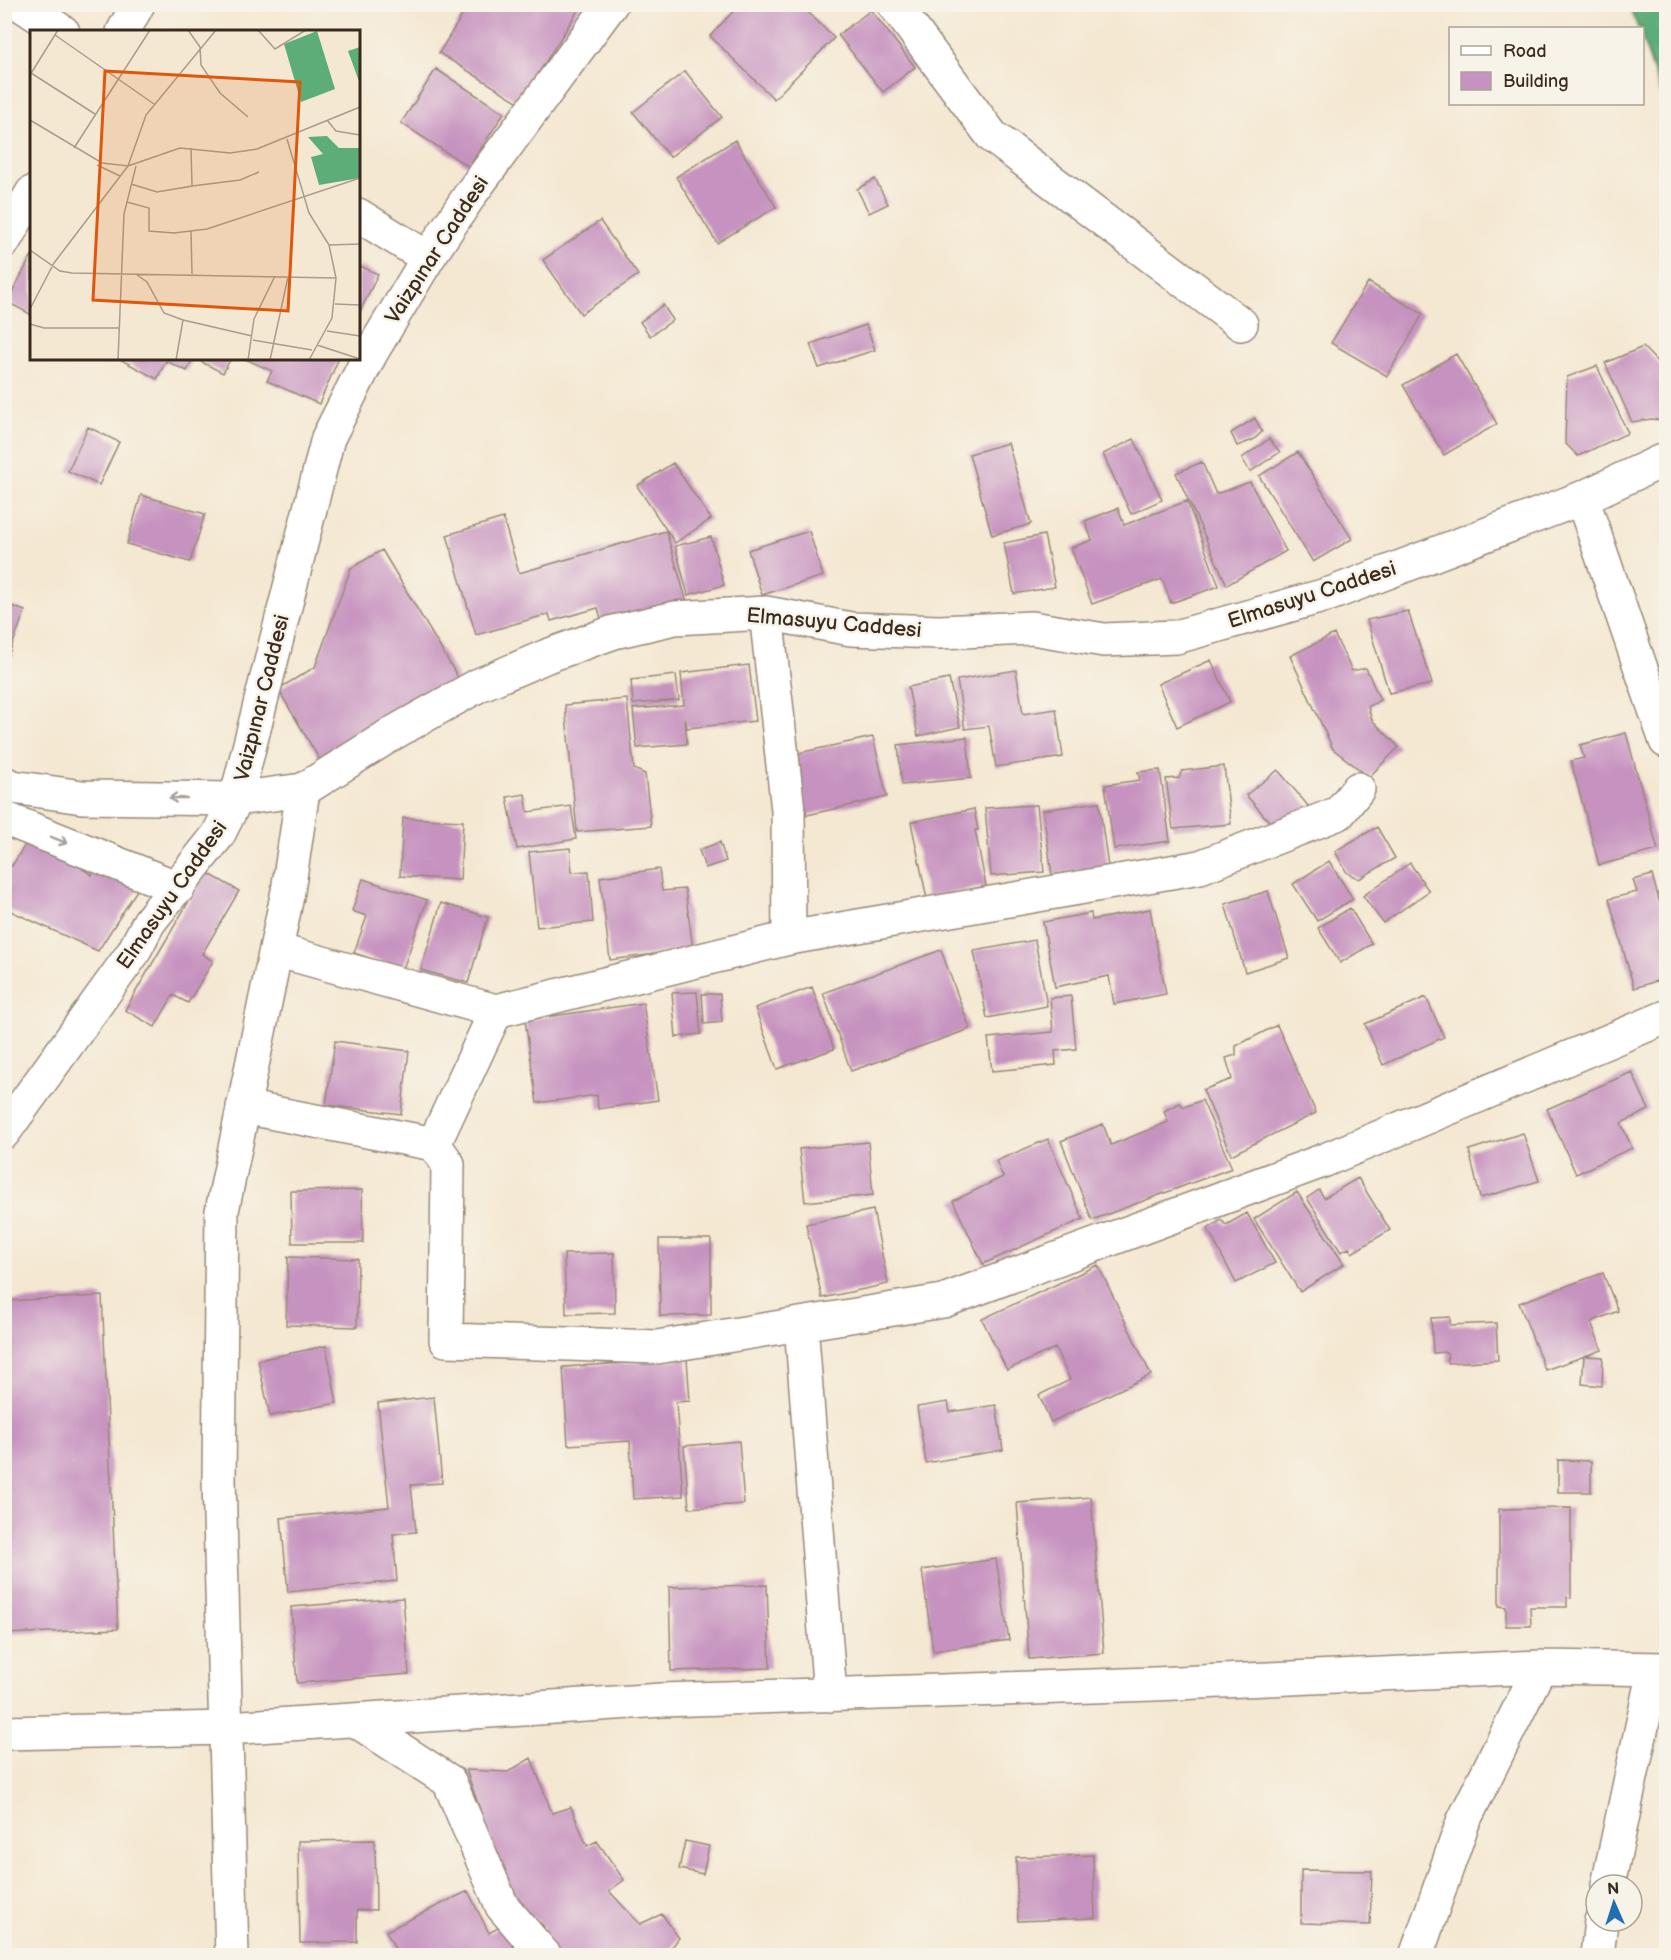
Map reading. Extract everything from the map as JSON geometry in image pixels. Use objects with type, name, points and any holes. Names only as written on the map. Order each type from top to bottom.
[{"type":"street","points":[[20,4],[60,30]]},
{"type":"street","points":[[124,30],[138,4]]},
{"type":"street","name":"Vaizpınar Caddesi","points":[[236,799],[328,438],[371,353],[428,258],[472,192],[611,4]]},
{"type":"street","points":[[894,4],[992,135],[1241,324]]},
{"type":"street","points":[[4,241],[30,196]]},
{"type":"street","points":[[360,216],[428,258]]},
{"type":"street","name":"Elmasuyu Caddesi","points":[[4,1132],[133,953],[149,922],[218,835],[236,799],[303,790],[395,732],[479,685],[547,656],[614,632],[675,618],[766,613],[852,629],[939,632],[1032,628],[1104,640],[1176,637],[1330,594],[1582,498],[1666,459]]},
{"type":"street","points":[[1582,498],[1666,741]]},
{"type":"street","points":[[766,613],[788,810],[789,938]]},
{"type":"street","points":[[4,783],[13,787],[82,797],[236,799]]},
{"type":"street","points":[[276,950],[496,1011],[789,938],[1200,867],[1339,813],[1358,789]]},
{"type":"street","points":[[232,1956],[219,1479],[222,1211],[288,891],[303,790]]},
{"type":"street","points":[[4,818],[178,888]]},
{"type":"street","points":[[434,1144],[496,1011]]},
{"type":"street","points":[[243,1107],[434,1144],[448,1164],[446,1340],[657,1347],[944,1301],[1325,1161],[1666,1017]]},
{"type":"street","points":[[801,1324],[830,1695]]},
{"type":"street","points":[[4,1733],[227,1728],[662,1700],[1166,1684],[1540,1667],[1660,1670],[1611,1873]]},
{"type":"street","points":[[1416,1956],[1463,1822],[1540,1667]]},
{"type":"street","points":[[355,1720],[449,1780],[502,1906],[545,1956]]},
{"type":"street","points":[[1597,1956],[1600,1933]]},
{"type":"green space","points":[[1629,5],[1666,5],[1666,108],[1644,44],[1644,27],[1638,27]]},
{"type":"building","points":[[469,4],[582,4],[520,103],[439,53]]},
{"type":"building","points":[[740,4],[800,4],[834,38],[774,99],[710,36]]},
{"type":"building","points":[[871,10],[915,67],[883,92],[838,35]]},
{"type":"building","points":[[436,69],[504,113],[469,167],[401,123]]},
{"type":"building","points":[[685,71],[722,117],[670,157],[633,112]]},
{"type":"building","points":[[735,140],[776,207],[717,243],[676,177]]},
{"type":"building","points":[[875,179],[888,204],[869,213],[857,189]]},
{"type":"building","points":[[600,221],[638,275],[581,314],[543,260]]},
{"type":"building","points":[[30,259],[30,314],[7,302]]},
{"type":"building","points":[[360,266],[378,274],[360,312]]},
{"type":"building","points":[[1368,282],[1423,314],[1387,376],[1331,343]]},
{"type":"building","points":[[663,305],[673,320],[650,336],[640,322]]},
{"type":"building","points":[[866,325],[875,350],[819,368],[810,344]]},
{"type":"building","points":[[1643,347],[1666,371],[1666,416],[1660,420],[1632,422],[1605,363]]},
{"type":"building","points":[[1456,354],[1497,424],[1444,455],[1403,385]]},
{"type":"building","points":[[122,360],[192,360],[187,371],[166,361],[157,379]]},
{"type":"building","points":[[198,360],[230,360],[223,373]]},
{"type":"building","points":[[247,360],[338,360],[319,404],[267,381],[272,371]]},
{"type":"building","points":[[1597,366],[1628,433],[1578,456],[1565,443],[1567,377]]},
{"type":"building","points":[[1255,418],[1262,432],[1253,440],[1237,446],[1231,433]]},
{"type":"building","points":[[88,427],[119,442],[99,485],[68,471]]},
{"type":"building","points":[[1134,439],[1162,500],[1131,514],[1103,454]]},
{"type":"building","points":[[1269,439],[1280,452],[1250,472],[1242,458]]},
{"type":"building","points":[[1008,443],[1031,524],[992,535],[969,454]]},
{"type":"building","points":[[1298,452],[1352,539],[1313,562],[1259,476]]},
{"type":"building","points":[[1202,462],[1216,494],[1250,482],[1286,551],[1227,585],[1176,473]]},
{"type":"building","points":[[673,463],[711,519],[675,543],[637,486]]},
{"type":"building","points":[[141,495],[205,514],[190,562],[127,544]]},
{"type":"building","points":[[1187,501],[1219,586],[1171,603],[1162,579],[1092,604],[1071,548],[1092,540],[1085,521],[1118,508],[1124,525]]},
{"type":"building","points":[[503,518],[519,573],[666,531],[687,602],[603,626],[598,608],[551,621],[549,614],[476,635],[447,535]]},
{"type":"building","points":[[809,531],[823,576],[762,595],[748,550]]},
{"type":"building","points":[[1044,535],[1055,587],[1014,594],[1004,543]]},
{"type":"building","points":[[711,537],[724,585],[688,595],[675,546]]},
{"type":"building","points":[[382,550],[459,679],[321,762],[278,689],[315,667],[351,568]]},
{"type":"building","points":[[4,603],[25,611],[5,664],[4,664]]},
{"type":"building","points":[[1408,611],[1432,684],[1389,693],[1367,620]]},
{"type":"building","points":[[1334,634],[1352,671],[1366,668],[1380,700],[1368,707],[1372,720],[1399,747],[1369,777],[1333,749],[1290,656]]},
{"type":"building","points":[[1211,660],[1230,702],[1177,727],[1158,684]]},
{"type":"building","points":[[749,665],[756,721],[687,728],[685,718],[687,744],[637,748],[633,709],[684,705],[681,673]]},
{"type":"building","points":[[1016,670],[1023,714],[1056,709],[1063,757],[996,767],[989,726],[965,729],[957,680]]},
{"type":"building","points":[[676,675],[679,700],[633,704],[631,680]]},
{"type":"building","points":[[949,679],[960,727],[918,736],[908,687]]},
{"type":"building","points":[[627,699],[634,769],[645,774],[651,826],[577,832],[565,705]]},
{"type":"building","points":[[1626,733],[1658,850],[1599,865],[1571,761],[1584,758],[1580,745]]},
{"type":"building","points":[[873,737],[887,797],[807,815],[794,754]]},
{"type":"building","points":[[967,737],[971,778],[902,785],[898,745]]},
{"type":"building","points":[[1224,766],[1231,824],[1173,829],[1166,779],[1179,778],[1182,771]]},
{"type":"building","points":[[1160,770],[1170,841],[1114,849],[1105,785],[1140,780],[1138,772]]},
{"type":"building","points":[[1278,770],[1309,807],[1275,828],[1246,795]]},
{"type":"building","points":[[525,794],[528,812],[571,806],[576,839],[517,849],[507,797]]},
{"type":"building","points":[[1099,802],[1108,867],[1052,875],[1043,810]]},
{"type":"building","points":[[1037,805],[1044,872],[991,876],[985,808]]},
{"type":"building","points":[[974,809],[978,830],[975,830],[986,886],[927,899],[911,822]]},
{"type":"building","points":[[403,818],[463,821],[460,880],[400,876]]},
{"type":"building","points":[[1377,827],[1395,858],[1359,879],[1347,873],[1335,851]]},
{"type":"building","points":[[31,835],[92,875],[101,862],[139,887],[98,951],[4,908],[4,864],[12,866]]},
{"type":"building","points":[[720,842],[726,861],[705,868],[699,850]]},
{"type":"building","points":[[570,848],[572,872],[589,871],[593,922],[537,927],[529,852]]},
{"type":"building","points":[[1329,861],[1353,899],[1317,921],[1293,884]]},
{"type":"building","points":[[1410,863],[1429,891],[1383,923],[1363,896]]},
{"type":"building","points":[[659,869],[662,891],[685,889],[693,949],[610,960],[600,877]]},
{"type":"building","points":[[206,872],[239,891],[202,954],[213,961],[188,1003],[173,995],[155,1027],[125,1010]]},
{"type":"building","points":[[1652,875],[1666,925],[1666,978],[1634,988],[1609,899],[1637,892],[1633,880]]},
{"type":"building","points":[[363,879],[427,900],[403,969],[354,953],[367,916],[352,911]]},
{"type":"building","points":[[1268,891],[1289,958],[1245,972],[1225,904]]},
{"type":"building","points":[[441,903],[488,917],[468,983],[421,970]]},
{"type":"building","points":[[1350,908],[1372,944],[1340,963],[1318,928]]},
{"type":"building","points":[[1150,909],[1166,994],[1114,1004],[1109,976],[1055,987],[1043,922],[1091,913],[1092,920]]},
{"type":"building","points":[[1035,940],[1047,1006],[987,1018],[974,951]]},
{"type":"building","points":[[941,950],[970,1029],[851,1071],[823,993]]},
{"type":"building","points":[[812,987],[834,1049],[777,1069],[755,1008]]},
{"type":"building","points":[[697,992],[701,1034],[676,1037],[672,993]]},
{"type":"building","points":[[702,994],[720,994],[722,1022],[704,1024]]},
{"type":"building","points":[[1071,996],[1076,1049],[1055,1051],[1056,1065],[992,1071],[988,1038],[1053,1032],[1050,998]]},
{"type":"building","points":[[1426,997],[1444,1037],[1383,1065],[1365,1024]]},
{"type":"building","points":[[643,1003],[658,1100],[598,1109],[597,1095],[537,1103],[525,1020]]},
{"type":"building","points":[[1277,1025],[1316,1113],[1231,1155],[1203,1090],[1232,1079],[1226,1058],[1236,1055],[1236,1046]]},
{"type":"building","points":[[335,1041],[409,1051],[401,1114],[326,1105]]},
{"type":"building","points":[[1632,1072],[1649,1110],[1621,1123],[1632,1148],[1576,1174],[1547,1109]]},
{"type":"building","points":[[1202,1100],[1232,1168],[1092,1220],[1061,1141],[1103,1124],[1111,1145],[1168,1122],[1164,1111],[1180,1103],[1184,1107]]},
{"type":"building","points":[[1523,1133],[1539,1181],[1480,1198],[1469,1150]]},
{"type":"building","points":[[1048,1139],[1083,1219],[983,1264],[953,1201],[1003,1177],[996,1161]]},
{"type":"building","points":[[868,1142],[873,1195],[805,1202],[799,1149]]},
{"type":"building","points":[[1358,1178],[1390,1230],[1352,1253],[1349,1248],[1341,1252],[1307,1198],[1319,1190],[1324,1198]]},
{"type":"building","points":[[362,1190],[363,1243],[292,1243],[291,1191]]},
{"type":"building","points":[[1297,1192],[1344,1264],[1300,1292],[1254,1219]]},
{"type":"building","points":[[873,1210],[888,1284],[822,1298],[806,1224]]},
{"type":"building","points":[[1247,1213],[1275,1263],[1236,1283],[1208,1229],[1221,1220],[1226,1225]]},
{"type":"building","points":[[659,1239],[711,1239],[711,1315],[660,1316]]},
{"type":"building","points":[[614,1253],[615,1313],[566,1314],[564,1254]]},
{"type":"building","points":[[288,1257],[358,1259],[357,1327],[286,1325]]},
{"type":"building","points":[[1098,1265],[1151,1375],[1051,1422],[1039,1395],[1070,1380],[1055,1348],[1007,1370],[982,1319]]},
{"type":"building","points":[[1603,1273],[1618,1311],[1591,1322],[1602,1350],[1545,1370],[1519,1303]]},
{"type":"building","points":[[102,1296],[118,1629],[4,1634],[4,1301]]},
{"type":"building","points":[[1450,1317],[1450,1325],[1496,1323],[1498,1360],[1448,1363],[1447,1352],[1433,1353],[1431,1318]]},
{"type":"building","points":[[326,1346],[337,1403],[270,1416],[258,1360]]},
{"type":"building","points":[[1584,1356],[1603,1357],[1602,1386],[1582,1384]]},
{"type":"building","points":[[687,1359],[690,1401],[676,1402],[683,1496],[633,1499],[630,1441],[568,1445],[563,1367]]},
{"type":"building","points":[[434,1397],[442,1483],[411,1485],[416,1532],[393,1534],[397,1581],[288,1592],[281,1518],[389,1507],[378,1403]]},
{"type":"building","points":[[948,1402],[950,1412],[996,1405],[1003,1450],[926,1463],[917,1407]]},
{"type":"building","points":[[739,1441],[744,1504],[689,1508],[684,1446]]},
{"type":"building","points":[[1558,1460],[1591,1461],[1591,1492],[1558,1492]]},
{"type":"building","points":[[1091,1497],[1104,1653],[1029,1659],[1017,1503]]},
{"type":"building","points":[[1571,1508],[1571,1598],[1567,1597],[1567,1607],[1530,1607],[1531,1626],[1506,1626],[1506,1607],[1499,1606],[1499,1509]]},
{"type":"building","points":[[996,1559],[1009,1640],[933,1651],[922,1570]]},
{"type":"building","points":[[767,1585],[770,1668],[671,1671],[669,1587]]},
{"type":"building","points":[[403,1598],[409,1674],[297,1683],[291,1607]]},
{"type":"building","points":[[531,1758],[552,1813],[571,1807],[587,1846],[597,1841],[624,1880],[609,1891],[640,1924],[662,1914],[679,1938],[665,1956],[554,1956],[543,1925],[514,1906],[466,1770],[508,1772]]},
{"type":"building","points":[[375,1840],[376,1910],[357,1910],[357,1942],[300,1943],[298,1841]]},
{"type":"building","points":[[685,1841],[709,1846],[703,1874],[679,1869]]},
{"type":"building","points":[[1093,1855],[1095,1918],[1018,1921],[1016,1857]]},
{"type":"building","points":[[1301,1870],[1372,1871],[1370,1925],[1301,1923]]},
{"type":"building","points":[[468,1891],[489,1933],[505,1924],[521,1956],[399,1956],[386,1931]]}]
